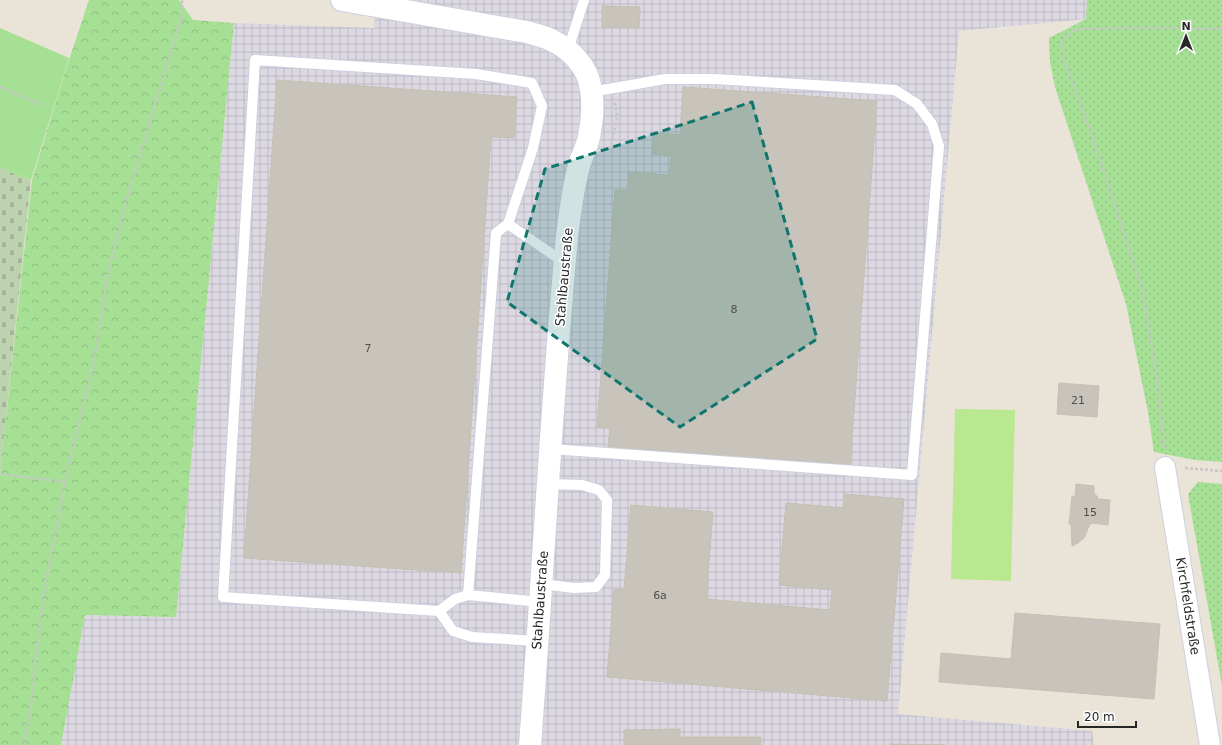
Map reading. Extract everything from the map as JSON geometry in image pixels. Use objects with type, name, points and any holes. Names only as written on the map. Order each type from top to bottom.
[{"type":"street","name":"Stahlbaustraße","points":[[342,0],[527,32],[555,42],[568,50],[584,70],[590,83],[592,103],[589,136],[580,162],[571,203],[565,263],[530,745]]},
{"type":"street","name":"Kirchfeldstraße","points":[[1165,467],[1210,745]]},
{"type":"lane","points":[[568,50],[584,0]]},
{"type":"lane","points":[[468,595],[496,233],[508,224],[533,148],[542,106],[532,83],[476,74],[255,60],[223,597],[438,611],[454,599],[468,595],[541,593],[574,588],[596,587],[604,575],[607,500],[599,490],[582,485],[548,484]]},
{"type":"lane","points":[[551,449],[912,475],[939,146],[932,124],[918,104],[895,90],[715,79],[665,79],[591,92]]},
{"type":"lane","points":[[508,224],[565,263]]},
{"type":"lane","points":[[438,611],[453,631],[472,637],[538,642]]},
{"type":"path","points":[[24,745],[31,706],[44,591],[64,482],[93,366],[109,268],[124,208],[182,15],[182,0]]},
{"type":"path","points":[[1222,29],[1079,29],[1070,32],[1062,41],[1062,54],[1095,144],[1143,292],[1157,379],[1165,467],[1222,471]]},
{"type":"path","points":[[0,87],[43,105]]},
{"type":"path","points":[[0,474],[64,482]]},
{"type":"highlighted area","points":[[752,102],[817,339],[680,427],[507,302],[545,169]]},
{"type":"shaded area","points":[[376,0],[1087,0],[1087,19],[959,31],[898,714],[1092,731],[1094,745],[61,745],[85,615],[176,617],[234,23],[374,28]]},
{"type":"green space","points":[[89,0],[179,0],[193,20],[234,23],[176,617],[85,615],[61,745],[0,745],[0,472],[32,180]]},
{"type":"green space","points":[[1087,0],[1222,0],[1222,462],[1195,460],[1154,452],[1148,412],[1126,304],[1055,87],[1050,62],[1049,38],[1086,19]]},
{"type":"green space","points":[[0,28],[69,58],[31,180],[0,168]]},
{"type":"green space","points":[[0,168],[31,180],[0,472]]},
{"type":"green space","points":[[955,409],[1015,410],[1011,581],[951,579]]},
{"type":"green space","points":[[1198,482],[1222,484],[1222,686],[1188,494]]},
{"type":"building","points":[[602,6],[640,7],[639,28],[602,27]]},
{"type":"building","points":[[277,80],[517,97],[514,138],[491,137],[461,573],[244,558]]},
{"type":"building","points":[[683,87],[877,101],[850,465],[608,447],[610,428],[597,427],[615,190],[627,190],[629,172],[669,175],[671,156],[652,154],[654,133],[680,135]]},
{"type":"building","points":[[1059,383],[1099,386],[1097,417],[1057,414]]},
{"type":"building","points":[[1076,484],[1094,486],[1094,494],[1098,499],[1110,500],[1108,525],[1092,523],[1089,526],[1084,538],[1072,546],[1071,524],[1069,524],[1072,496],[1075,497]]},
{"type":"building","points":[[844,494],[904,499],[887,701],[607,677],[614,589],[624,590],[631,505],[713,512],[706,599],[830,610],[832,590],[779,585],[786,503],[843,508]]},
{"type":"building","points":[[1015,613],[1160,624],[1154,699],[939,682],[941,653],[1011,659]]},
{"type":"building","points":[[680,729],[680,737],[761,737],[761,745],[624,745],[624,730]]},
{"type":"building","points":[[890,744],[945,745],[890,745]]}]
